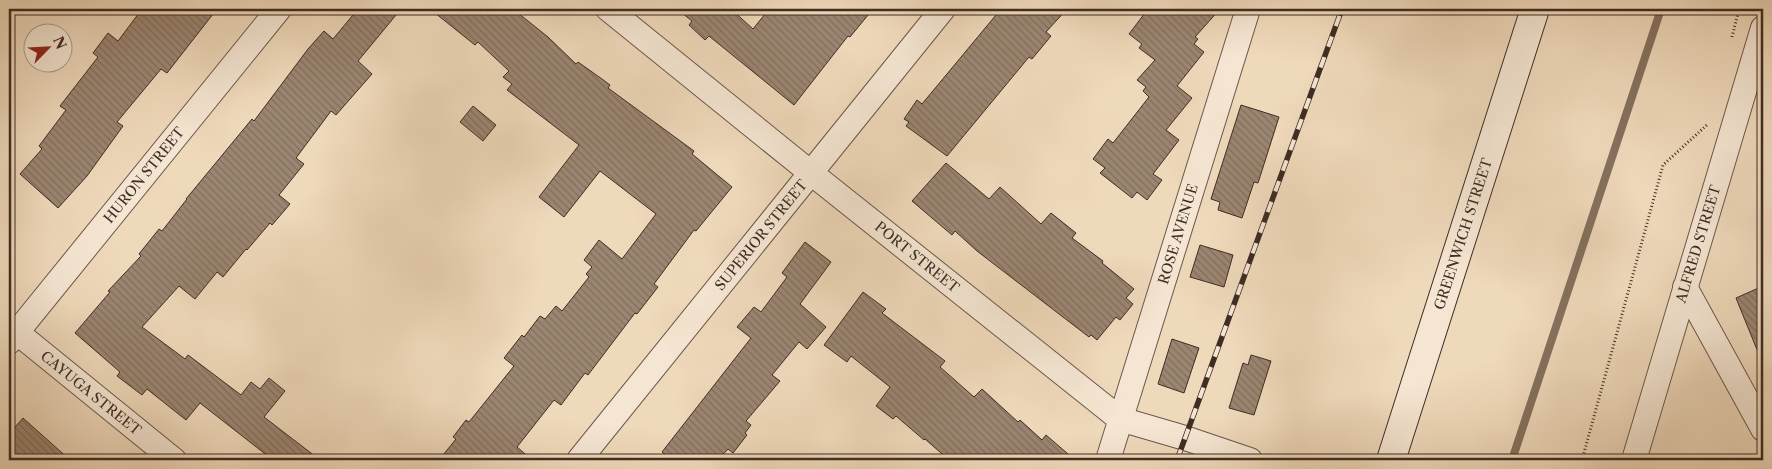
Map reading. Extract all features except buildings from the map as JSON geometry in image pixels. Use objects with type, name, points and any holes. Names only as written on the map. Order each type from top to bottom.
[{"type":"street","name":"HURON STREET","points":[[11,333],[279,9]]},
{"type":"street","name":"PORT STREET","points":[[608,9],[1120,419],[1186,438],[1250,460]]},
{"type":"street","name":"SUPERIOR STREET","points":[[579,460],[943,9]]},
{"type":"street","name":"ROSE AVENUE","points":[[1108,460],[1248,9]]},
{"type":"street","name":"GREENWICH STREET","points":[[1391,460],[1534,9]]},
{"type":"street","name":"ALFRED STREET","points":[[1634,460],[1763,28]]},
{"type":"street","points":[[1685,287],[1763,429]]},
{"type":"street","name":"CAYUGA STREET","points":[[11,333],[174,460]]},
{"type":"path","points":[[1730,46],[1739,9]]},
{"type":"path","points":[[1582,460],[1663,165],[1712,120]]},
{"type":"waterway","points":[[1512,460],[1661,9]]},
{"type":"railway","points":[[1177,460],[1342,9]]}]
